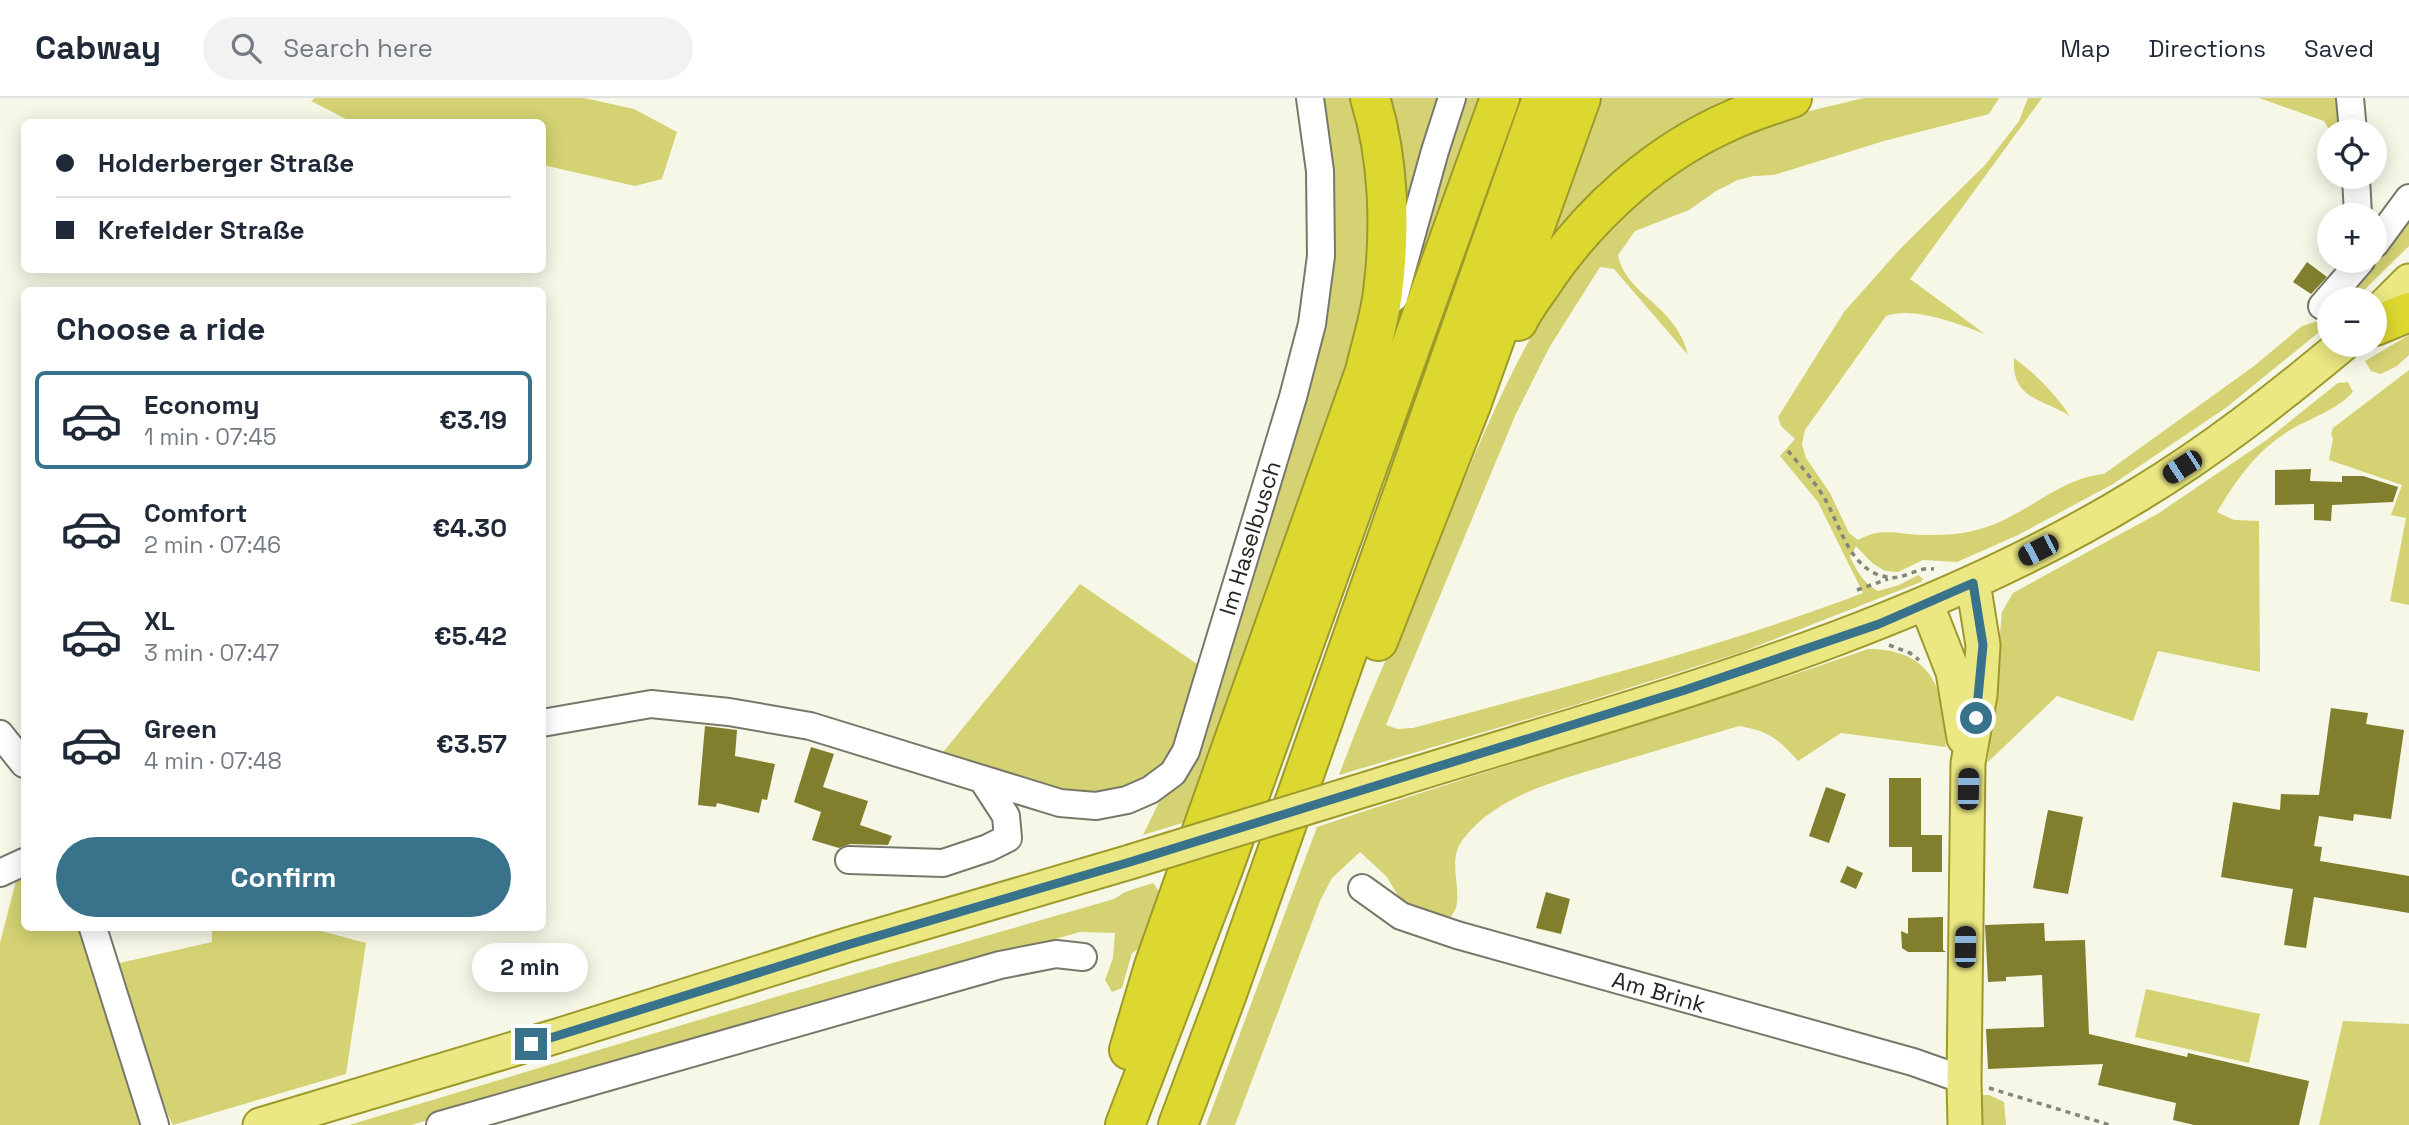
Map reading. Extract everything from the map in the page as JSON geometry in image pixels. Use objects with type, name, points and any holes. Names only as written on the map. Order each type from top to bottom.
[{"type":"highway","points":[[1107,1125],[1154,966],[1365,371],[1383,293],[1387,237],[1378,124],[1370,98]]},
{"type":"highway","points":[[1484,144],[1494,98]]},
{"type":"highway","points":[[1125,1125],[1228,856],[1500,98]]},
{"type":"highway","points":[[1178,1125],[1227,994],[1542,98]]},
{"type":"highway","points":[[1227,994],[1410,562],[1472,405],[1581,98]]},
{"type":"highway","points":[[1410,562],[1458,468],[1497,365],[1520,316],[1584,229],[1641,176],[1681,148],[1731,120],[1792,98]]},
{"type":"highway","points":[[2387,321],[2409,312]]},
{"type":"main road","points":[[2387,302],[2409,281]]},
{"type":"main road","points":[[260,1125],[1396,780],[1685,690],[1879,624],[1950,593],[2059,539],[2161,481],[2226,438],[2327,357]]},
{"type":"main road","points":[[1950,593],[1953,672],[1968,763]]},
{"type":"main road","points":[[1950,593],[1983,645],[1980,695],[1968,763],[1965,1125]]},
{"type":"street","name":"Im Haselbusch","points":[[546,722],[651,704],[729,712],[810,726],[1060,803],[1096,806],[1127,800],[1150,790],[1173,773],[1186,751],[1293,397],[1312,324],[1321,256],[1320,184],[1310,98]]},
{"type":"street","points":[[1365,371],[1398,289],[1452,98]]},
{"type":"street","points":[[2350,98],[2352,119]]},
{"type":"street","points":[[2387,228],[2409,198]]},
{"type":"street","points":[[2338,287],[2351,273]]},
{"type":"street","points":[[0,734],[21,760]]},
{"type":"street","points":[[849,860],[943,863],[988,848],[1008,838],[1006,816],[982,779]]},
{"type":"street","points":[[0,873],[21,863]]},
{"type":"street","name":"Am Brink","points":[[1363,888],[1401,916],[1457,935],[1913,1062],[1964,1080]]},
{"type":"street","points":[[94,931],[155,1125]]},
{"type":"street","points":[[440,1125],[1000,965],[1056,954],[1083,957]]},
{"type":"path","points":[[1788,451],[1825,498],[1863,567],[1876,575],[1890,578]]},
{"type":"path","points":[[1857,590],[1922,568],[1931,568],[1938,571],[1950,593]]},
{"type":"path","points":[[1964,1080],[2110,1125]]},
{"type":"shaded area","points":[[315,98],[584,98],[634,109],[677,132],[662,179],[635,186],[546,166],[546,119],[346,119],[311,101]]},
{"type":"shaded area","points":[[1315,98],[1352,98],[1366,172],[1371,228],[1369,275],[1352,359],[1192,820],[1143,835],[1164,792],[1306,380]]},
{"type":"shaded area","points":[[1379,98],[1479,98],[1388,360]]},
{"type":"shaded area","points":[[1601,98],[1767,98],[1541,267]]},
{"type":"shaded area","points":[[1864,98],[1999,98],[1989,114],[1884,141],[1774,175],[1738,180],[1716,191],[1689,210],[1635,231],[1618,255],[1623,269],[1640,291],[1673,324],[1688,355],[1614,269],[1600,267],[1549,348],[1515,416],[1386,725],[1397,729],[1413,728],[1583,682],[1696,650],[1863,593],[1818,502],[1780,456],[1795,439],[1781,426],[1778,417],[1844,312],[1900,249],[1985,165],[2019,121],[2028,98],[2042,98],[1910,279],[1985,334],[1923,315],[1897,313],[1886,316],[1805,430],[1802,444],[1806,458],[1830,493],[1849,533],[1858,540],[1882,532],[1956,534],[1993,525],[2071,483],[2104,474],[2254,366],[2302,326],[2317,321],[2317,334],[2227,407],[2113,484],[2018,535],[1957,562],[1923,560],[1898,572],[1885,571],[1872,563],[1856,546],[1850,557],[1864,580],[1878,591],[1899,585],[1918,575],[1923,579],[1921,582],[1739,653],[1339,775],[1377,679],[1498,403],[1527,345],[1560,289],[1602,236],[1651,191],[1707,154],[1737,138],[1780,120]]},
{"type":"shaded area","points":[[2259,98],[2344,98],[2346,119],[2318,119]]},
{"type":"shaded area","points":[[2409,215],[2409,246],[2387,268],[2387,249]]},
{"type":"shaded area","points":[[2365,273],[2381,273],[2367,287],[2352,287]]},
{"type":"shaded area","points":[[2409,335],[2409,355],[2397,366],[2381,374],[2371,371],[2365,361],[2372,357],[2387,357],[2387,348]]},
{"type":"shaded area","points":[[2014,358],[2045,385],[2070,416],[2023,390],[2014,372]]},
{"type":"shaded area","points":[[2409,370],[2409,605],[2390,601],[2406,518],[2391,515],[2402,485],[2329,460],[2333,428]]},
{"type":"shaded area","points":[[2348,382],[2353,392],[2346,399],[2284,434],[2263,451],[2238,479],[2217,512],[2234,520],[2259,521],[2260,672],[2158,651],[2133,721],[2057,696],[1988,762],[2002,612],[2013,593],[2159,513],[2268,439],[2338,383]]},
{"type":"shaded area","points":[[1080,584],[1203,668],[1167,769],[1096,800],[940,756]]},
{"type":"shaded area","points":[[1868,649],[1907,656],[1921,665],[1931,677],[1943,708],[1946,747],[1841,733],[1798,761],[1772,737],[1758,730],[1739,726],[1535,789],[1492,812],[1474,826],[1460,844],[1455,859],[1456,908],[1448,922],[1407,911],[1387,877],[1360,852],[1332,878],[1320,901],[1235,1125],[1206,1125],[1317,827]]},
{"type":"shaded area","points":[[21,875],[21,931],[87,931],[102,967],[212,942],[212,931],[321,931],[366,943],[346,1074],[173,1125],[118,1015],[140,1125],[0,1125],[0,943],[17,877]]},
{"type":"shaded area","points":[[1153,883],[1163,897],[1145,945],[1132,953],[1122,988],[1112,992],[1105,980],[1113,958],[1115,933],[1080,932],[411,1125],[349,1125],[1114,899],[1125,892]]},
{"type":"shaded area","points":[[2146,989],[2260,1014],[2249,1063],[2135,1037]]},
{"type":"shaded area","points":[[2343,1021],[2409,1024],[2409,1125],[2319,1125]]},
{"type":"shaded area","points":[[1981,1095],[1989,1095],[2004,1102],[2006,1125],[1978,1125],[1977,1105]]},
{"type":"building","points":[[2307,262],[2317,270],[2317,273],[2327,277],[2311,294],[2293,282]]},
{"type":"building","points":[[2311,469],[2310,481],[2342,482],[2342,476],[2363,476],[2398,487],[2393,502],[2332,505],[2331,521],[2314,520],[2314,504],[2275,505],[2275,470]]},
{"type":"building","points":[[2331,708],[2368,713],[2366,724],[2404,730],[2391,819],[2354,814],[2353,821],[2319,816],[2314,846],[2322,847],[2320,861],[2409,876],[2409,913],[2314,897],[2306,948],[2284,945],[2293,889],[2221,877],[2233,802],[2280,810],[2281,794],[2319,795]]},
{"type":"building","points":[[705,726],[737,730],[735,756],[775,764],[767,800],[762,799],[759,813],[717,803],[716,807],[698,805]]},
{"type":"building","points":[[811,747],[834,754],[823,787],[868,801],[860,825],[892,836],[888,845],[850,844],[839,848],[812,840],[821,812],[794,802]]},
{"type":"building","points":[[1889,778],[1921,778],[1921,835],[1942,835],[1942,872],[1912,872],[1912,847],[1889,847]]},
{"type":"building","points":[[1826,787],[1846,794],[1829,843],[1809,836]]},
{"type":"building","points":[[2048,810],[2083,817],[2068,894],[2033,888]]},
{"type":"building","points":[[1847,866],[1863,873],[1856,889],[1840,882]]},
{"type":"building","points":[[1546,892],[1570,899],[1561,934],[1536,928]]},
{"type":"building","points":[[1943,917],[1943,950],[1946,952],[1908,952],[1902,948],[1901,931],[1908,934],[1908,918]]},
{"type":"building","points":[[2044,923],[2045,941],[2085,940],[2089,1034],[2187,1057],[2188,1053],[2309,1081],[2299,1125],[2194,1125],[2173,1120],[2176,1103],[2098,1085],[2103,1064],[1988,1069],[1986,1029],[2044,1027],[2042,975],[2006,977],[2006,981],[1988,982],[1985,925]]},
{"type":"route","points":[[531,1044],[1685,690],[1879,624],[1973,583],[1983,645],[1976,718]]}]
